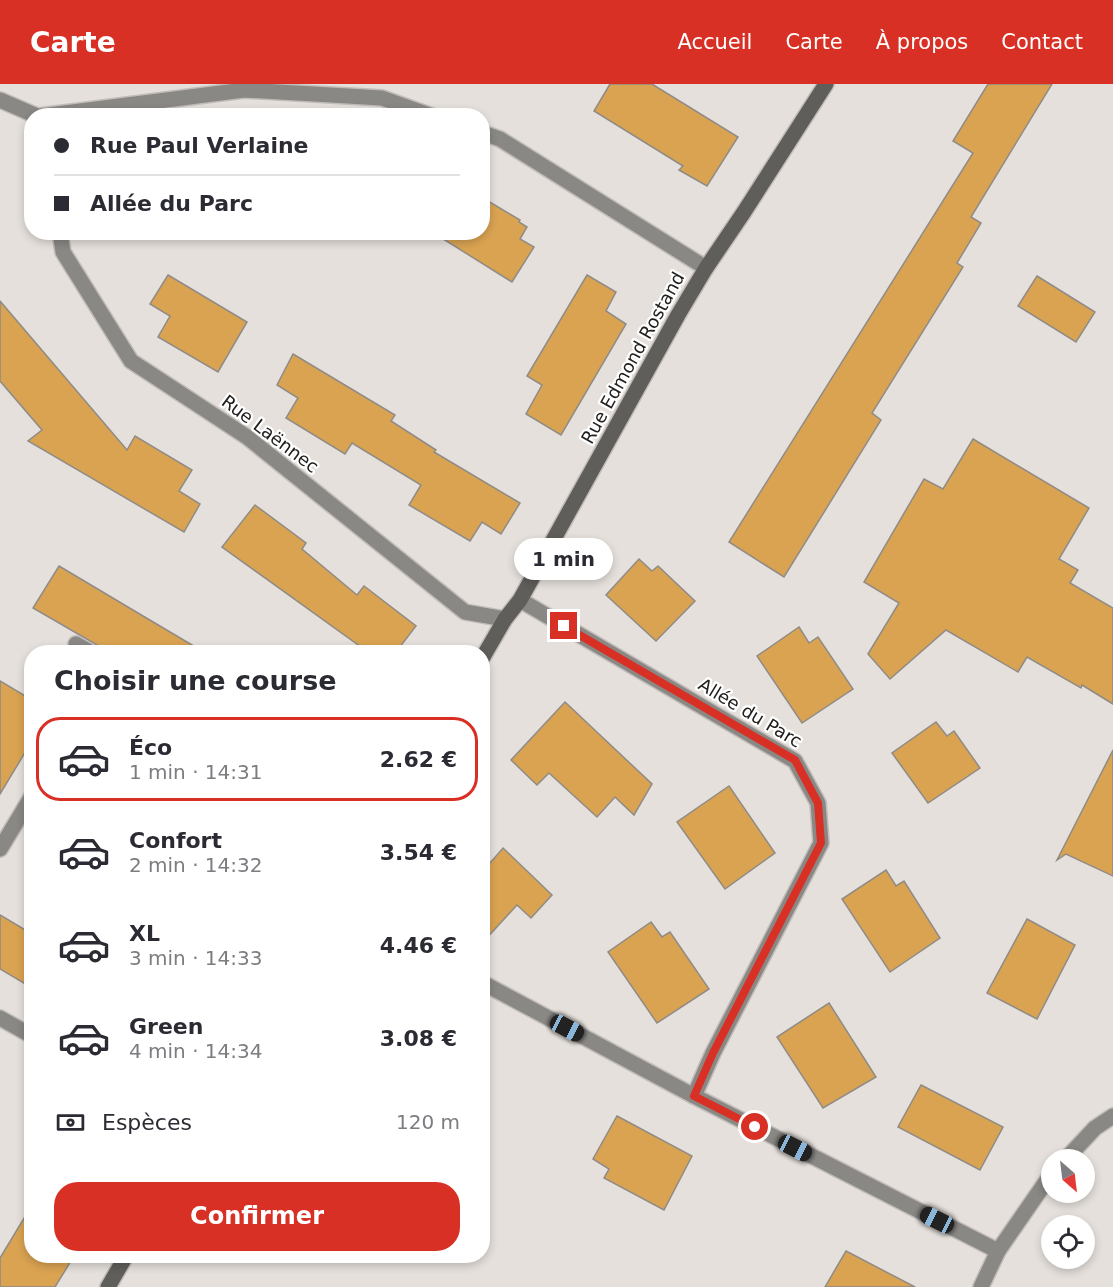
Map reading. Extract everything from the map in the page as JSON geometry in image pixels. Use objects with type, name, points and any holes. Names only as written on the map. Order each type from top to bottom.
[{"type":"street","name":"Rue Edmond Rostand","points":[[490,645],[520,600],[706,268],[826,84]]},
{"type":"street","points":[[96,108],[244,87],[382,98],[410,108]]},
{"type":"street","points":[[0,100],[24,110]]},
{"type":"street","points":[[490,135],[500,139],[706,268]]},
{"type":"street","name":"Rue Laënnec","points":[[61,240],[63,252],[131,361],[246,437],[465,612],[506,619]]},
{"type":"street","name":"Allée du Parc","points":[[520,600],[795,760],[818,803],[821,843],[713,1053],[694,1096]]},
{"type":"street","points":[[0,849],[24,809]]},
{"type":"street","points":[[490,987],[694,1096],[998,1251]]},
{"type":"street","points":[[0,1018],[24,1032]]},
{"type":"street","points":[[1075,1149],[1095,1128],[1113,1116]]},
{"type":"street","points":[[981,1287],[998,1251],[1041,1189]]},
{"type":"street","points":[[108,1287],[122,1263]]},
{"type":"building","points":[[610,84],[652,84],[738,137],[707,186],[679,170],[683,166],[594,111]]},
{"type":"building","points":[[988,84],[1052,84],[971,217],[981,223],[957,263],[963,267],[872,413],[881,420],[784,577],[729,542],[973,153],[953,141]]},
{"type":"building","points":[[490,202],[520,220],[519,222],[527,227],[520,239],[534,247],[512,282],[445,240],[490,240]]},
{"type":"building","points":[[168,275],[247,322],[218,372],[158,337],[170,316],[150,304]]},
{"type":"building","points":[[587,275],[616,292],[606,311],[626,324],[561,435],[526,414],[542,385],[527,376]]},
{"type":"building","points":[[1037,276],[1095,312],[1076,342],[1018,306]]},
{"type":"building","points":[[0,301],[127,450],[135,436],[192,470],[179,491],[200,504],[184,532],[28,441],[42,430],[0,381]]},
{"type":"building","points":[[293,354],[395,415],[391,421],[436,450],[434,452],[520,503],[501,534],[482,522],[470,541],[409,505],[421,485],[352,443],[345,454],[286,418],[298,398],[277,385]]},
{"type":"building","points":[[973,439],[1089,508],[1059,559],[1078,570],[1070,583],[1113,608],[1113,704],[1082,685],[1081,688],[1027,657],[1018,672],[946,630],[890,679],[868,654],[899,603],[864,582],[924,479],[943,489]]},
{"type":"building","points":[[255,505],[306,543],[302,549],[357,595],[364,586],[416,626],[401,645],[358,645],[222,547]]},
{"type":"building","points":[[639,559],[652,571],[658,566],[695,601],[656,641],[606,595]]},
{"type":"building","points":[[59,566],[192,645],[97,645],[33,608]]},
{"type":"building","points":[[799,627],[809,643],[818,637],[853,689],[802,723],[757,656]]},
{"type":"building","points":[[0,681],[24,695],[24,754],[0,794]]},
{"type":"building","points":[[565,702],[652,784],[634,815],[615,797],[597,817],[549,773],[537,785],[511,760]]},
{"type":"building","points":[[936,722],[947,736],[954,731],[980,768],[928,803],[892,753]]},
{"type":"building","points":[[1113,750],[1113,876],[1066,854],[1057,860]]},
{"type":"building","points":[[729,786],[775,853],[725,889],[677,822]]},
{"type":"building","points":[[503,848],[552,895],[531,918],[517,905],[490,934],[490,863]]},
{"type":"building","points":[[886,870],[896,886],[904,881],[940,938],[890,972],[842,899]]},
{"type":"building","points":[[0,915],[24,929],[24,983],[0,969]]},
{"type":"building","points":[[1027,919],[1075,945],[1037,1019],[987,993]]},
{"type":"building","points":[[651,922],[662,937],[670,932],[709,989],[657,1023],[608,952]]},
{"type":"building","points":[[829,1003],[876,1077],[823,1108],[777,1037]]},
{"type":"building","points":[[921,1085],[1003,1127],[980,1170],[898,1127]]},
{"type":"building","points":[[617,1116],[692,1156],[664,1210],[604,1178],[609,1169],[593,1159]]},
{"type":"building","points":[[24,1218],[24,1263],[70,1263],[55,1287],[0,1287],[0,1258]]},
{"type":"building","points":[[846,1251],[915,1287],[825,1287]]},
{"type":"route","points":[[564,626],[795,760],[818,803],[821,843],[713,1053],[694,1096],[755,1127]]}]
